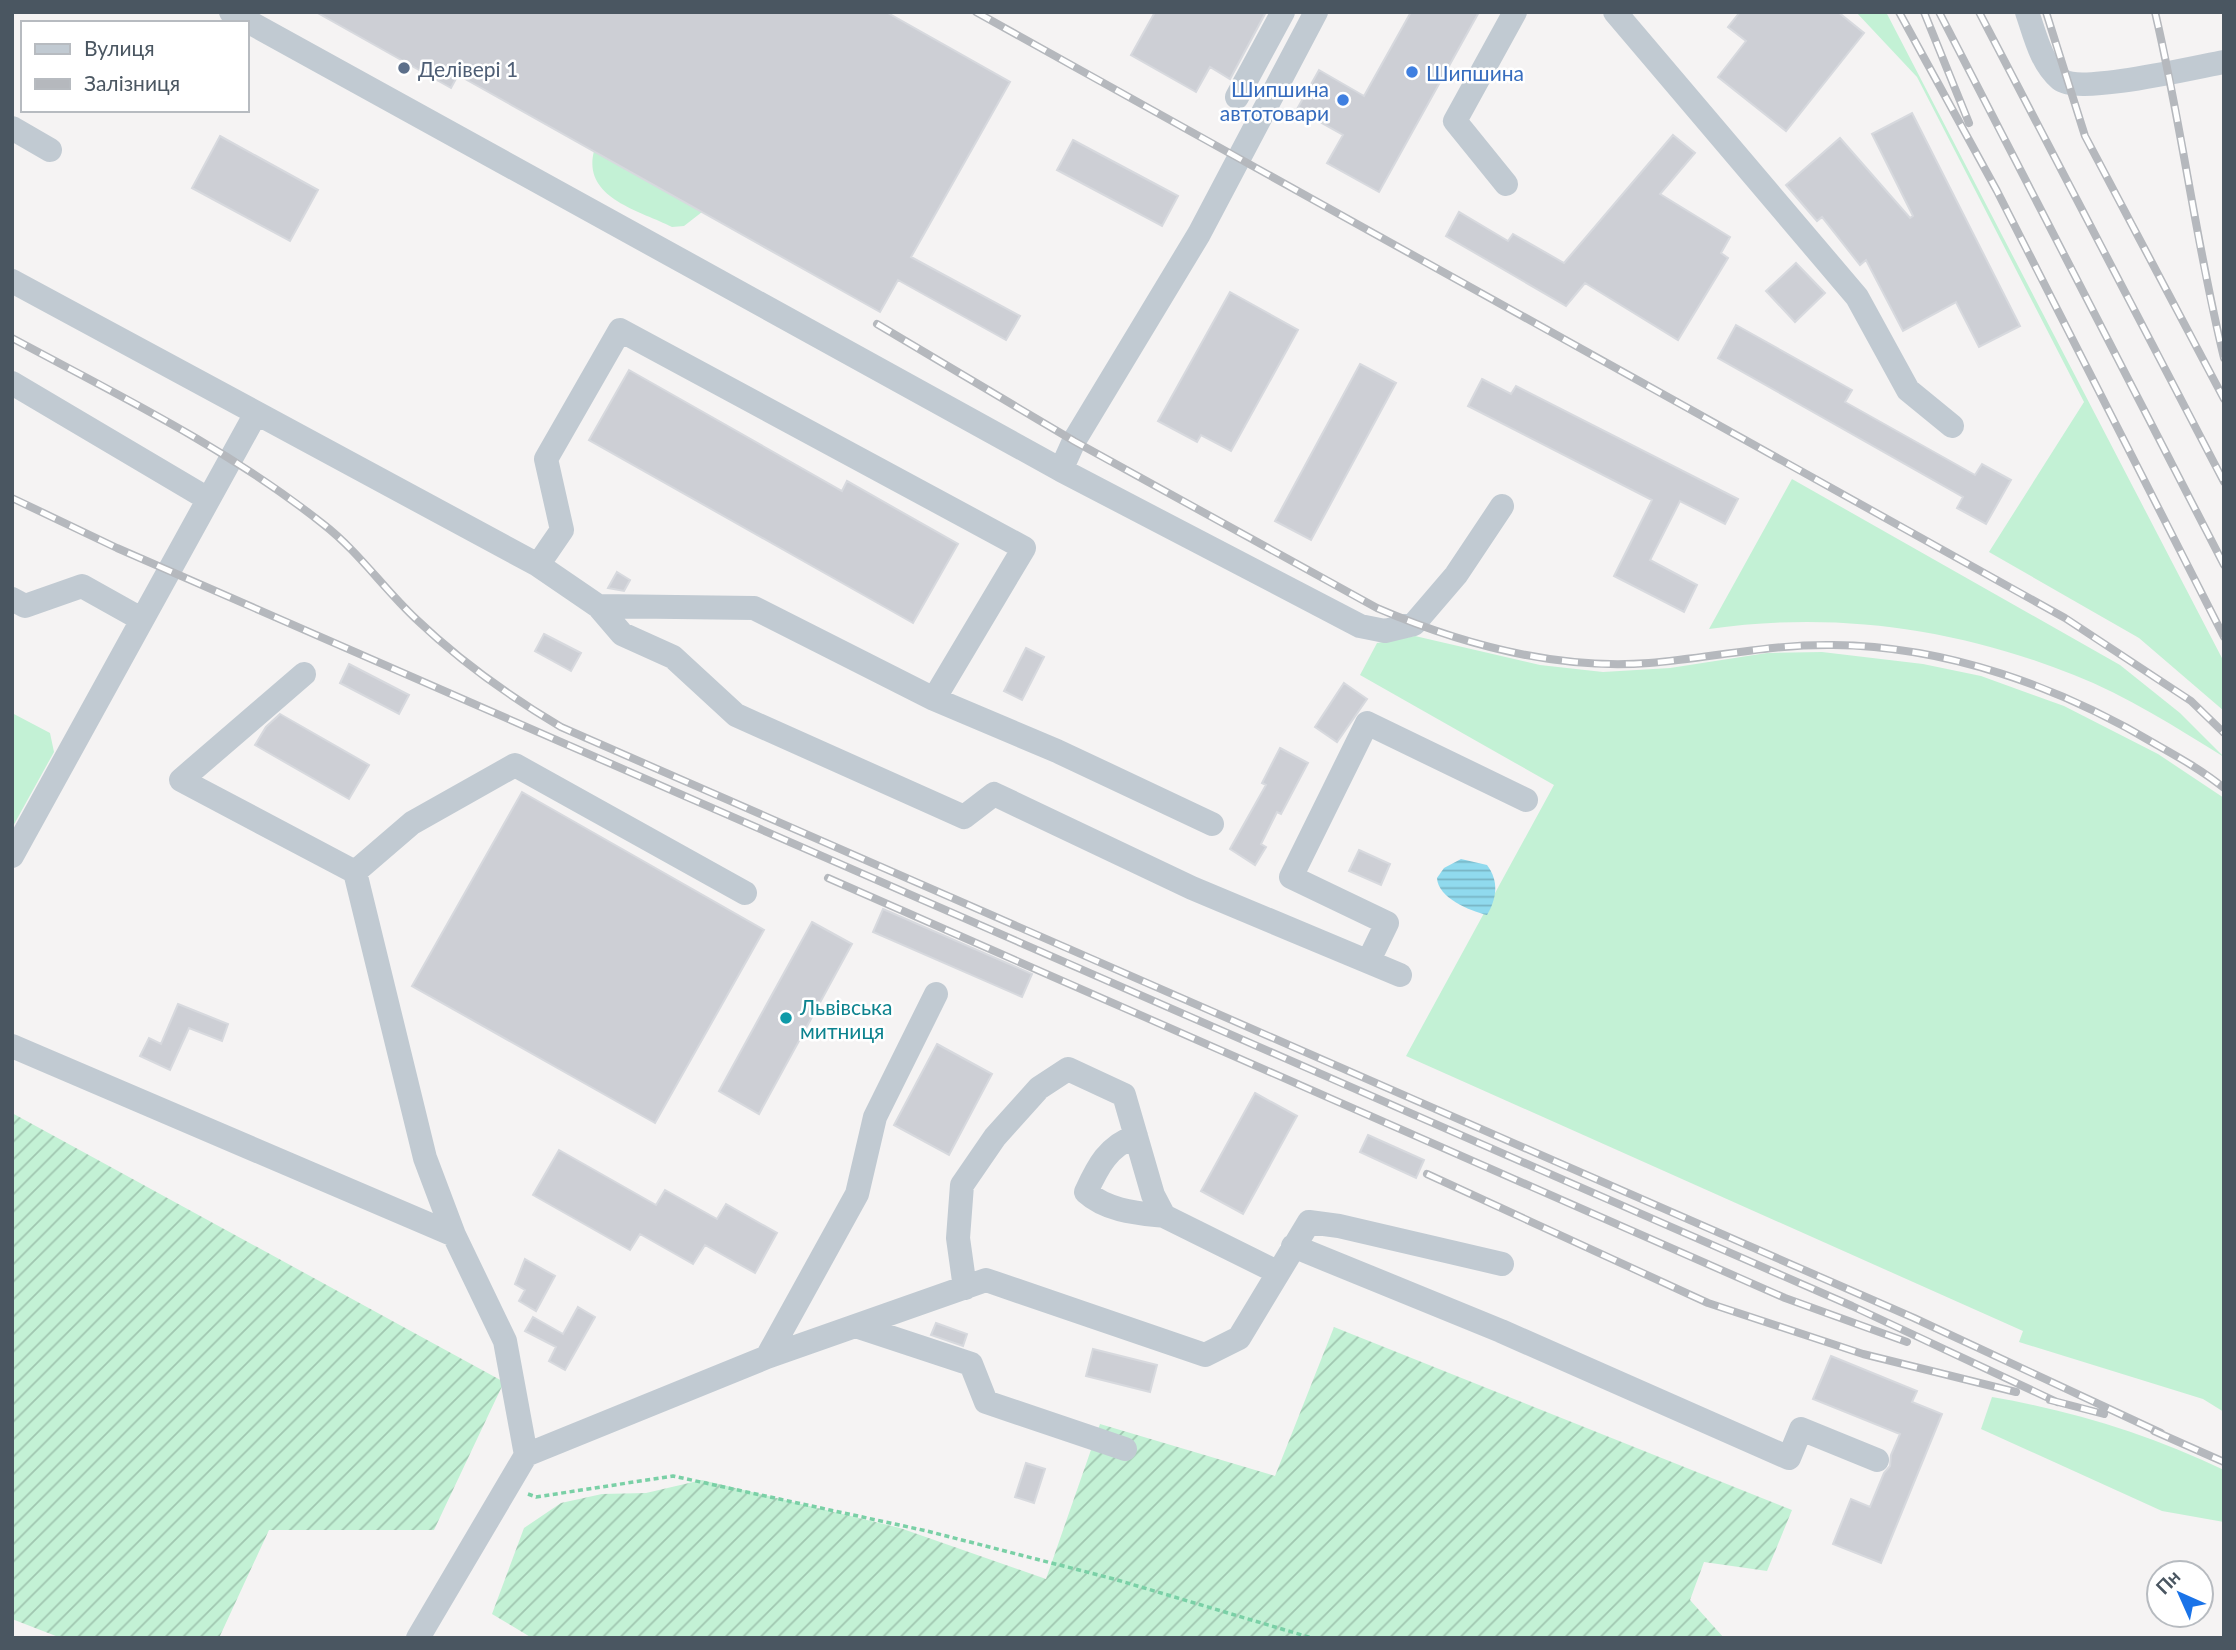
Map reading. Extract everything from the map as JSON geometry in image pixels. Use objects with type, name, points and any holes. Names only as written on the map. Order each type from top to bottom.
[{"type":"lane","points":[[231,12],[247,21]]},
{"type":"lane","points":[[1237,97],[1283,12]]},
{"type":"lane","points":[[1061,470],[1074,441],[1199,234],[1316,12]]},
{"type":"lane","points":[[1506,184],[1455,121],[1515,12]]},
{"type":"lane","points":[[1615,12],[1857,298],[1908,390],[1951,426]]},
{"type":"lane","points":[[2027,12],[2040,50],[2059,78],[2068,84],[2103,83],[2224,62]]},
{"type":"lane","points":[[248,21],[1061,470],[1360,626],[1385,631],[1414,624],[1456,575],[1502,506]]},
{"type":"lane","points":[[12,128],[50,150]]},
{"type":"lane","points":[[12,281],[255,415],[538,565],[598,606],[622,634],[673,657],[736,715],[964,817],[994,794],[1192,888],[1400,975]]},
{"type":"lane","points":[[538,565],[562,530],[546,459],[620,330],[1024,548],[934,699]]},
{"type":"lane","points":[[12,383],[208,499]]},
{"type":"lane","points":[[12,856],[255,415]]},
{"type":"lane","points":[[12,599],[25,606],[82,586],[141,619]]},
{"type":"lane","points":[[598,606],[754,608],[934,699],[1057,751],[1212,824]]},
{"type":"lane","points":[[304,674],[181,780],[355,872],[425,1158],[454,1234],[505,1341],[526,1455]]},
{"type":"lane","points":[[1368,960],[1387,923],[1291,877],[1367,723],[1526,800]]},
{"type":"lane","points":[[355,872],[412,823],[515,765],[745,893]]},
{"type":"lane","points":[[767,1357],[857,1194],[875,1117],[936,993]]},
{"type":"lane","points":[[12,1046],[454,1234]]},
{"type":"lane","points":[[965,1287],[958,1238],[962,1185],[995,1138],[1039,1088],[1068,1069],[1124,1096],[1153,1195],[1164,1216]]},
{"type":"lane","points":[[1136,1136],[1122,1141],[1100,1161],[1086,1192],[1096,1201],[1127,1211],[1164,1216],[1277,1272]]},
{"type":"lane","points":[[418,1638],[526,1455],[767,1357],[965,1287],[986,1280],[1205,1356],[1239,1338],[1309,1222],[1339,1226],[1502,1264]]},
{"type":"lane","points":[[1293,1246],[1501,1331],[1789,1458],[1801,1429],[1877,1460]]},
{"type":"lane","points":[[856,1326],[971,1364],[986,1402],[1125,1449]]},
{"type":"path","points":[[509,1483],[536,1497],[673,1476],[926,1531],[1114,1579],[1312,1638]]},
{"type":"green space","points":[[1856,12],[1886,12],[2224,662],[2224,711],[2139,638],[1989,552],[2084,402],[1917,77]]},
{"type":"green space","points":[[594,151],[702,212],[684,226],[672,227],[629,208],[604,191],[596,180]]},
{"type":"green space","points":[[1792,479],[2120,665],[2180,713],[2224,757],[2151,713],[2094,683],[1985,645],[1940,635],[1849,623],[1756,624],[1709,629]]},
{"type":"green space","points":[[1415,636],[1540,665],[1603,672],[1670,668],[1767,653],[1822,652],[1923,664],[1981,676],[2064,706],[2158,754],[2224,798],[2224,1412],[2203,1399],[2019,1342],[2023,1331],[1406,1056],[1554,785],[1360,675],[1377,643]]},
{"type":"green space","points":[[12,713],[50,733],[54,752],[12,828]]},
{"type":"green space","points":[[12,1113],[504,1382],[434,1530],[269,1530],[219,1638],[61,1638],[12,1619]]},
{"type":"green space","points":[[1334,1327],[1792,1510],[1767,1571],[1704,1562],[1690,1600],[1724,1638],[532,1638],[492,1614],[524,1528],[561,1503],[602,1494],[646,1493],[702,1480],[900,1528],[1046,1579],[1100,1424],[1275,1476]]},
{"type":"green space","points":[[1992,1397],[2052,1409],[2110,1425],[2168,1445],[2224,1470],[2224,1522],[2162,1511],[1981,1429]]},
{"type":"water","points":[[1461,859],[1487,865],[1491,871],[1495,890],[1487,915],[1456,902],[1443,892],[1439,885],[1437,878],[1444,868]]},
{"type":"building","points":[[316,12],[886,12],[1010,82],[911,257],[1020,316],[1006,340],[898,280],[880,312],[458,75],[451,88]]},
{"type":"building","points":[[1155,12],[1266,12],[1230,79],[1210,67],[1196,92],[1131,55]]},
{"type":"building","points":[[1411,12],[1479,12],[1379,192],[1327,163],[1343,135],[1297,109],[1319,70],[1364,96]]},
{"type":"building","points":[[1740,12],[1838,12],[1864,33],[1786,131],[1718,77],[1746,41],[1728,27]]},
{"type":"building","points":[[1912,113],[2020,326],[1979,347],[1956,302],[1903,331],[1866,260],[1860,265],[1822,217],[1817,221],[1786,185],[1840,138],[1910,218],[1913,216],[1872,134]]},
{"type":"building","points":[[1673,135],[1695,153],[1660,194],[1730,237],[1721,253],[1728,258],[1678,340],[1585,283],[1566,306],[1446,236],[1459,212],[1508,241],[1513,234],[1564,263]]},
{"type":"building","points":[[220,136],[318,190],[290,241],[192,188]]},
{"type":"building","points":[[1073,140],[1178,196],[1162,226],[1057,170]]},
{"type":"building","points":[[1796,263],[1825,293],[1795,322],[1766,291]]},
{"type":"building","points":[[1230,292],[1298,330],[1231,451],[1201,435],[1197,442],[1158,421]]},
{"type":"building","points":[[1736,325],[1852,390],[1845,402],[1975,475],[1982,464],[2011,480],[1986,524],[1957,508],[1963,497],[1718,358]]},
{"type":"building","points":[[1360,364],[1396,383],[1311,540],[1275,521]]},
{"type":"building","points":[[629,370],[842,491],[847,481],[958,544],[913,623],[589,440]]},
{"type":"building","points":[[1482,379],[1511,394],[1516,386],[1738,499],[1725,524],[1680,501],[1650,560],[1697,585],[1684,612],[1614,576],[1652,500],[1468,406]]},
{"type":"building","points":[[617,572],[630,580],[624,591],[608,588]]},
{"type":"building","points":[[544,634],[581,653],[571,671],[535,651]]},
{"type":"building","points":[[1026,648],[1044,657],[1022,700],[1004,691]]},
{"type":"building","points":[[349,664],[409,695],[399,714],[340,683]]},
{"type":"building","points":[[1344,683],[1367,699],[1337,742],[1315,727]]},
{"type":"building","points":[[280,714],[369,765],[349,799],[255,745],[266,727]]},
{"type":"building","points":[[1280,748],[1308,763],[1281,814],[1277,812],[1261,844],[1266,847],[1255,865],[1230,849],[1266,785],[1262,783]]},
{"type":"building","points":[[522,792],[764,930],[655,1123],[412,986]]},
{"type":"building","points":[[1359,850],[1390,864],[1381,885],[1349,871]]},
{"type":"building","points":[[883,909],[1032,974],[1022,997],[873,932]]},
{"type":"building","name":"Львівська митниця","points":[[812,922],[852,944],[759,1114],[719,1091]]},
{"type":"building","points":[[178,1004],[228,1024],[222,1041],[189,1028],[170,1070],[140,1056],[149,1038],[161,1044]]},
{"type":"building","name":"Львівська митниця","points":[[937,1044],[992,1074],[949,1155],[894,1125]]},
{"type":"building","points":[[1255,1093],[1297,1116],[1243,1214],[1201,1191]]},
{"type":"building","points":[[1368,1135],[1424,1160],[1416,1178],[1360,1152]]},
{"type":"building","points":[[559,1150],[656,1205],[665,1190],[717,1219],[726,1204],[777,1233],[755,1273],[705,1245],[693,1264],[640,1234],[630,1250],[533,1195]]},
{"type":"building","points":[[525,1259],[555,1276],[536,1311],[519,1301],[525,1290],[515,1284]]},
{"type":"building","points":[[578,1307],[595,1317],[565,1370],[549,1361],[556,1347],[525,1331],[533,1317],[563,1334]]},
{"type":"building","points":[[936,1323],[967,1334],[963,1346],[931,1335]]},
{"type":"building","points":[[1093,1349],[1157,1365],[1150,1392],[1086,1376]]},
{"type":"building","points":[[1831,1356],[1917,1391],[1912,1402],[1942,1414],[1881,1563],[1833,1544],[1851,1499],[1870,1507],[1884,1473],[1890,1466],[1891,1455],[1900,1434],[1813,1399]]},
{"type":"building","points":[[1026,1463],[1045,1469],[1034,1503],[1015,1497]]},
{"type":"railway","points":[[976,12],[2065,618],[2191,701],[2224,733]]},
{"type":"railway","points":[[1899,12],[1997,191],[2224,637]]},
{"type":"railway","points":[[1924,12],[1969,123]]},
{"type":"railway","points":[[1939,12],[2224,565]]},
{"type":"railway","points":[[1979,12],[2224,482]]},
{"type":"railway","points":[[2046,12],[2085,136],[2224,399]]},
{"type":"railway","points":[[2155,12],[2224,358]]},
{"type":"railway","points":[[877,324],[1074,441],[1377,608],[1442,633],[1510,652],[1614,664],[1649,663],[1810,645],[1876,647],[1918,653],[2001,674],[2081,705],[2200,770],[2224,788]]},
{"type":"railway","points":[[12,338],[172,424],[250,471],[287,497],[336,535],[404,607],[450,649],[504,690],[561,727],[1914,1318],[2161,1433]]},
{"type":"railway","points":[[12,498],[117,548],[1852,1306],[2057,1402]]},
{"type":"railway","points":[[828,878],[1785,1298],[1907,1342]]},
{"type":"railway","points":[[1427,1174],[1708,1303],[1863,1354],[2016,1392]]},
{"type":"railway","points":[[2050,1400],[2104,1414]]},
{"type":"railway","points":[[2154,1431],[2224,1462]]},
{"type":"place","name":"Делівері 1","points":[[404,68]]},
{"type":"place","name":"Шипшина","points":[[1412,72]]},
{"type":"place","name":"Шипшина автотовари","points":[[1343,100]]},
{"type":"place","name":"Львівська митниця","points":[[786,1018]]}]
